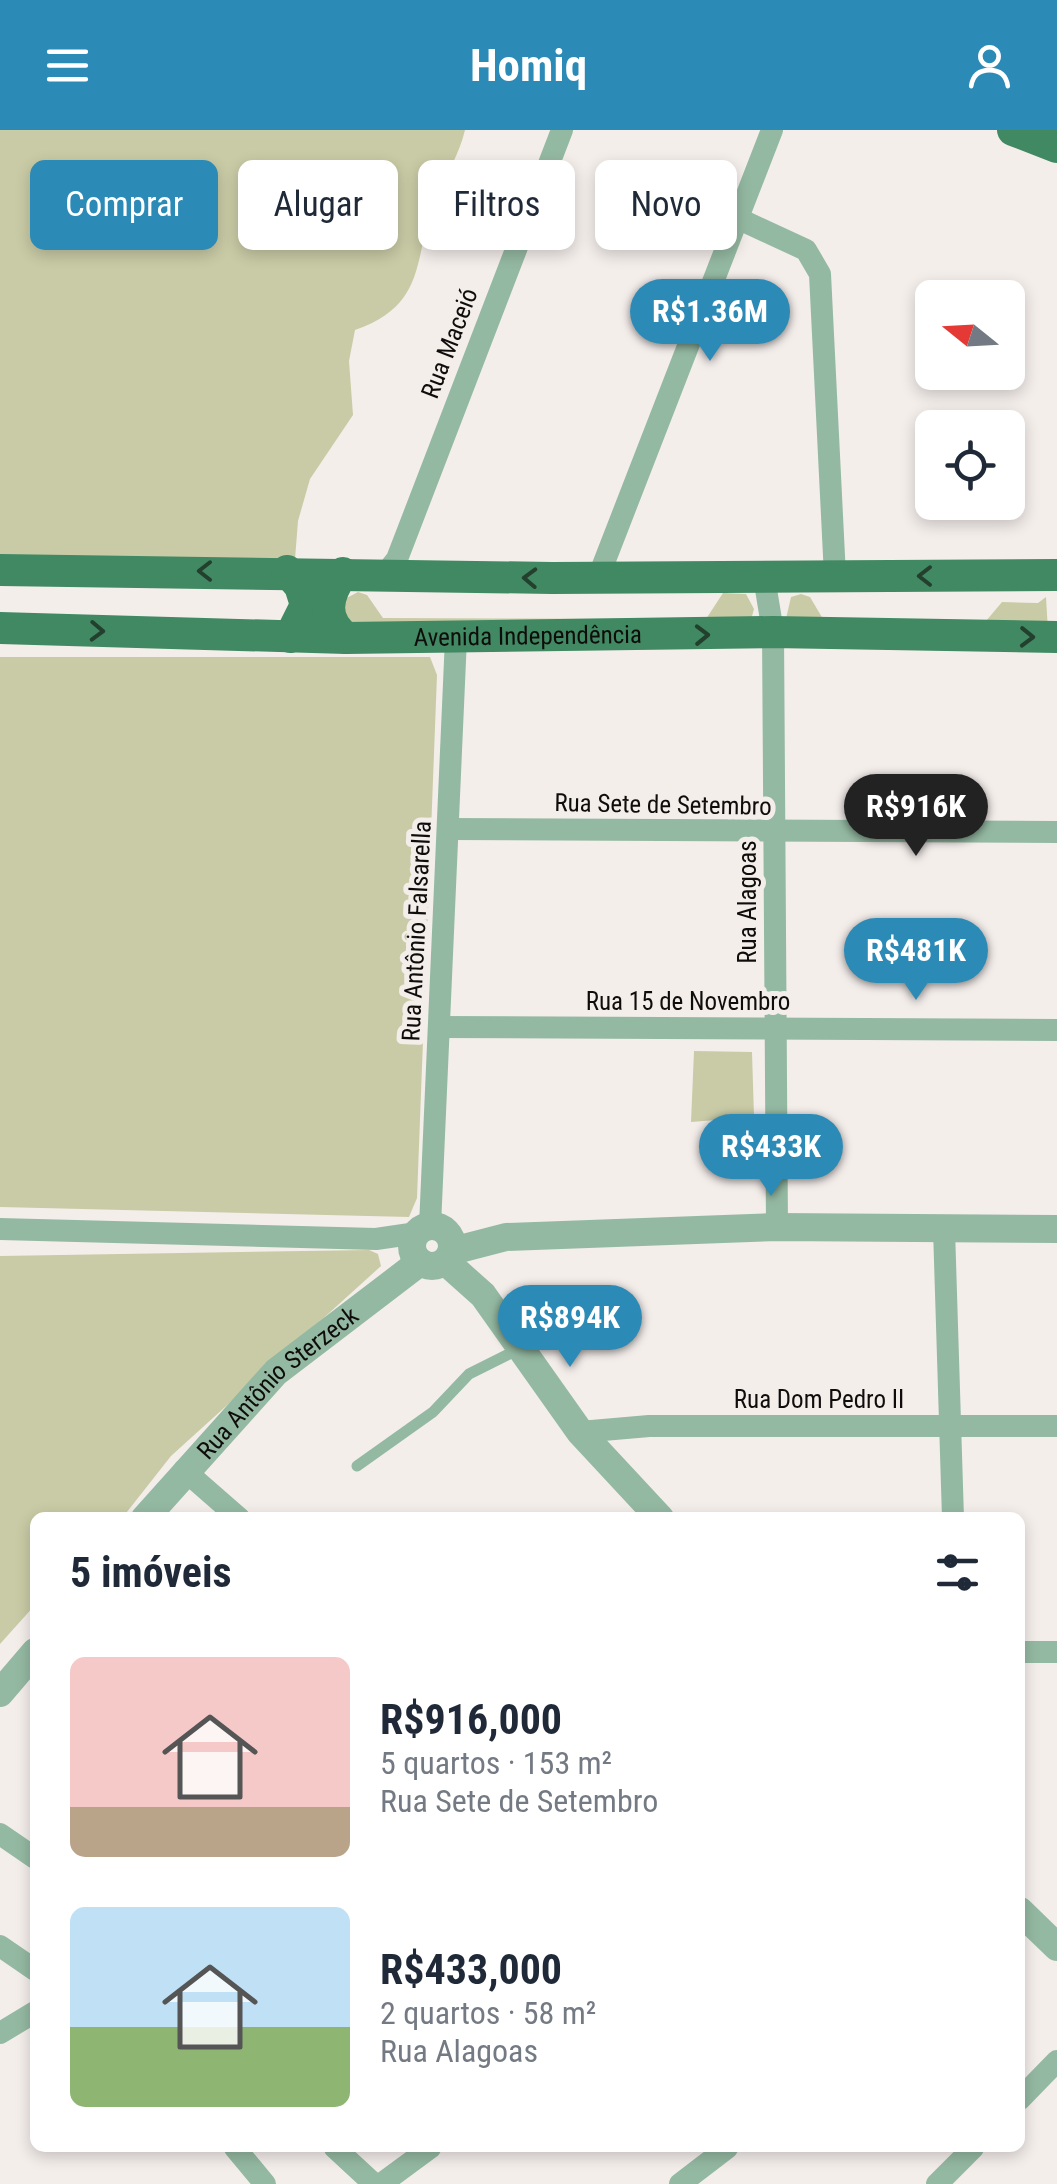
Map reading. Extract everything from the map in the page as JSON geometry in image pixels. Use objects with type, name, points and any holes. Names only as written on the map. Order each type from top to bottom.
[{"type":"main road","points":[[1013,130],[1057,148]]},
{"type":"main road","points":[[0,570],[598,578],[1057,575]]},
{"type":"main road","points":[[287,572],[300,586],[306,605],[290,637]]},
{"type":"main road","points":[[343,573],[328,611],[333,628],[346,638]]},
{"type":"main road","name":"Avenida Independência","points":[[0,628],[346,638],[772,632],[1057,637]]},
{"type":"street","name":"Rua Maceió","points":[[386,573],[400,552],[562,130]]},
{"type":"street","points":[[772,130],[737,218],[806,250],[820,274],[835,576]]},
{"type":"street","points":[[598,578],[725,250]]},
{"type":"street","name":"Rua Alagoas","points":[[764,577],[772,632],[777,1227]]},
{"type":"street","name":"Rua Antônio Falsarella","points":[[432,1246],[456,638]]},
{"type":"street","name":"Rua Sete de Setembro","points":[[448,829],[774,834],[1057,832]]},
{"type":"street","name":"Rua 15 de Novembro","points":[[439,1028],[1057,1030]]},
{"type":"street","points":[[0,1229],[376,1239],[432,1246],[488,1239],[777,1227],[1057,1229]]},
{"type":"street","points":[[944,1228],[952,1512]]},
{"type":"street","points":[[432,1246],[483,1295],[580,1432],[654,1512]]},
{"type":"street","name":"Rua Antônio Sterzeck","points":[[151,1512],[184,1470],[276,1372],[432,1246]]},
{"type":"street","name":"Rua Dom Pedro II","points":[[580,1432],[650,1426],[1057,1426]]},
{"type":"street","points":[[184,1470],[232,1512]]},
{"type":"street","points":[[1025,1652],[1057,1652]]},
{"type":"street","points":[[0,1693],[30,1658]]},
{"type":"street","points":[[0,1834],[30,1855]]},
{"type":"street","points":[[1025,1918],[1057,1947]]},
{"type":"street","points":[[0,1946],[30,1967]]},
{"type":"street","points":[[0,2032],[30,2015]]},
{"type":"street","points":[[1025,2094],[1057,2061]]},
{"type":"street","points":[[237,2152],[265,2184]]},
{"type":"street","points":[[340,2152],[378,2184],[424,2152]]},
{"type":"street","points":[[680,2184],[722,2152]]},
{"type":"street","points":[[937,2184],[969,2152]]},
{"type":"lane","points":[[357,1466],[432,1412],[469,1374],[519,1349]]},
{"type":"green space","points":[[0,130],[465,130],[454,160],[418,160],[418,250],[421,250],[415,274],[397,306],[355,330],[349,361],[353,415],[310,479],[298,521],[295,559],[0,558]]},
{"type":"green space","points":[[358,592],[367,595],[383,618],[706,619],[723,593],[746,594],[754,609],[751,620],[349,630],[339,602]]},
{"type":"green space","points":[[791,597],[810,597],[823,619],[986,621],[1002,602],[1038,603],[1046,597],[1048,631],[785,623]]},
{"type":"green space","points":[[0,657],[430,657],[437,675],[417,1198],[409,1217],[0,1207]]},
{"type":"green space","points":[[694,1051],[752,1052],[754,1117],[691,1122]]},
{"type":"green space","points":[[369,1250],[378,1254],[381,1266],[171,1456],[127,1512],[30,1512],[30,1611],[0,1644],[0,1256]]}]
